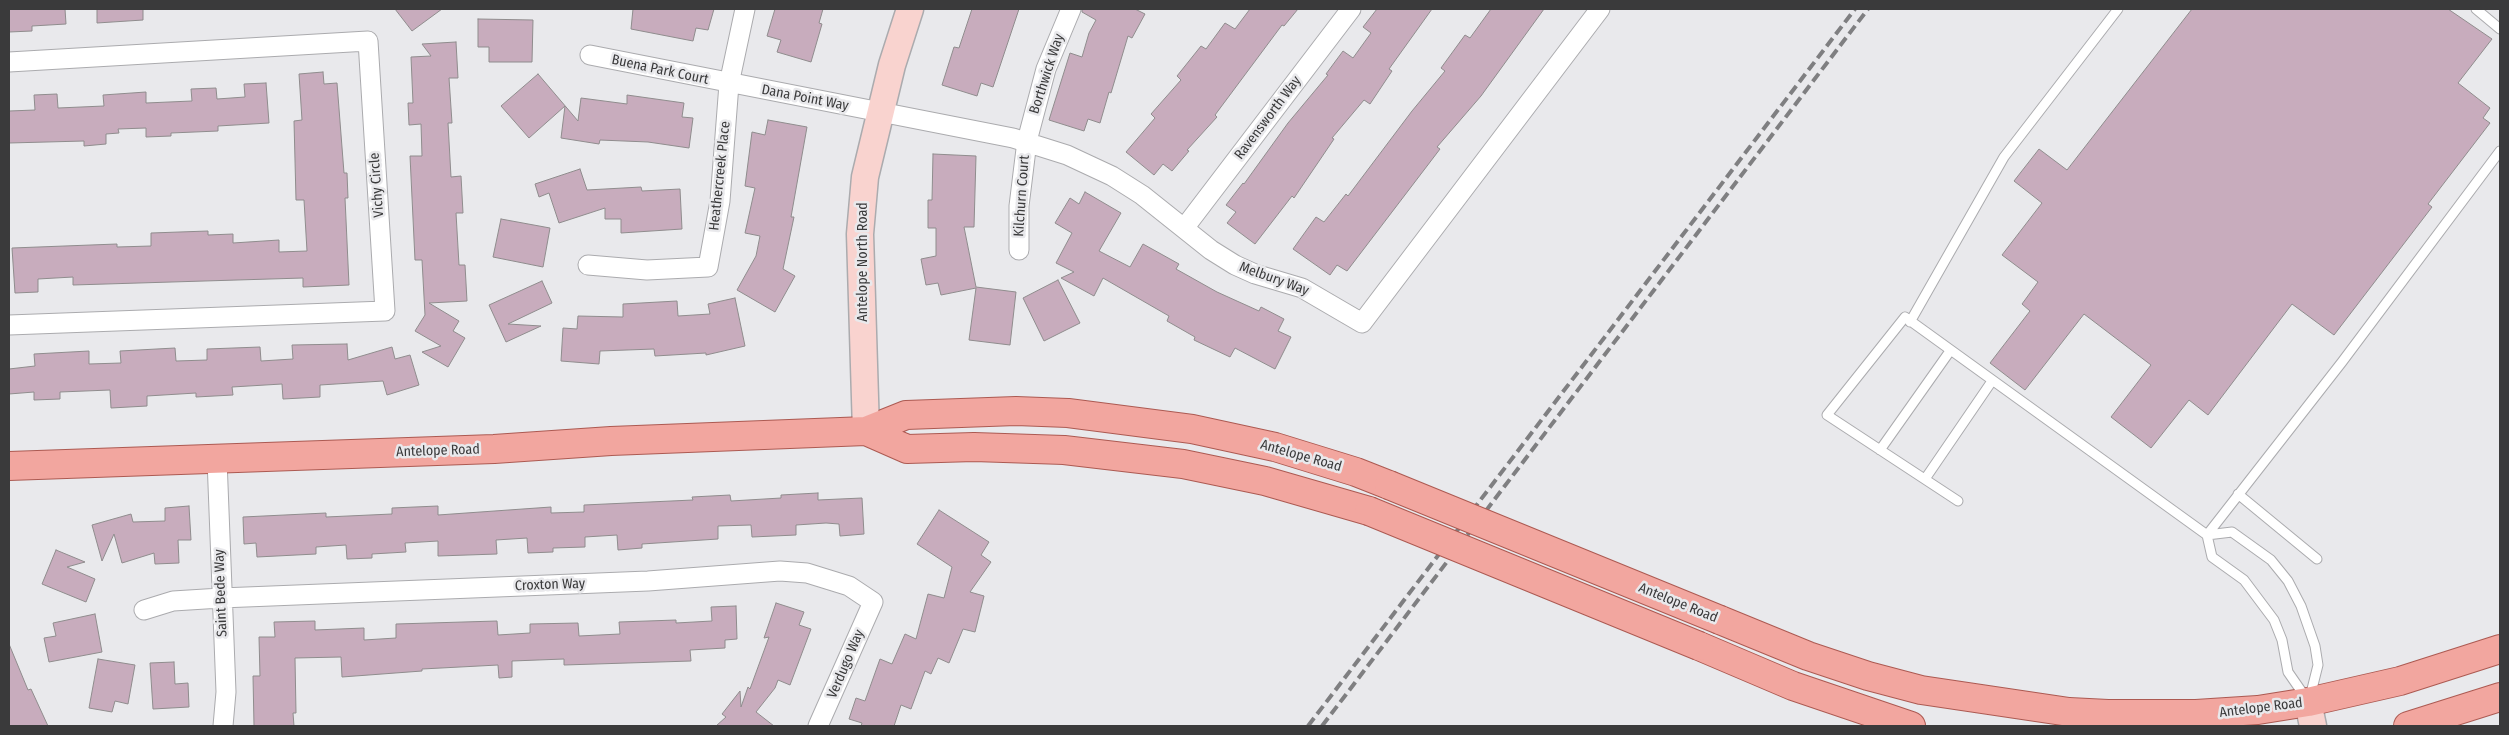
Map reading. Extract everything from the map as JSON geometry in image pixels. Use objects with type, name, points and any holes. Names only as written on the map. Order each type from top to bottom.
[{"type":"main road","name":"Antelope North Road","points":[[866,431],[860,234],[865,177],[892,65],[910,9]]},
{"type":"main road","name":"Antelope Road","points":[[9,466],[866,431],[906,414],[1016,411],[1068,413],[1139,421],[1230,437],[1301,455],[1389,485],[1808,656],[1868,676],[1921,690],[1991,702],[2069,712],[2186,714],[2258,710],[2311,714],[2400,681],[2500,649]]},
{"type":"main road","name":"Antelope Road","points":[[866,431],[908,449],[974,447],[1064,450],[1183,464],[1265,481],[1369,511],[1793,686],[1910,726]]},
{"type":"main road","points":[[2408,726],[2500,697]]},
{"type":"street","points":[[729,84],[745,9]]},
{"type":"street","name":"Borthwick Way","points":[[1027,141],[1046,68],[1071,9]]},
{"type":"street","name":"Ravensworth Way","points":[[1185,227],[1351,9]]},
{"type":"street","name":"Melbury Way","points":[[882,112],[1027,141],[1067,155],[1112,176],[1142,194],[1211,250],[1234,265],[1302,288],[1362,323],[1600,9]]},
{"type":"street","name":"Vichy Circle","points":[[9,62],[368,42],[385,311],[9,325]]},
{"type":"street","name":"Buena Park Court","points":[[590,55],[729,84]]},
{"type":"street","name":"Dana Point Way","points":[[729,84],[882,112]]},
{"type":"street","name":"Heathercreek Place","points":[[588,264],[647,270],[708,267],[720,201],[729,84]]},
{"type":"street","name":"Kilchurn Court","points":[[1018,250],[1019,206],[1027,141]]},
{"type":"street","name":"Saint Bede Way","points":[[217,459],[226,692],[223,726]]},
{"type":"street","name":"Croxton Way","points":[[144,610],[173,601],[221,598],[648,581],[780,572],[807,573],[835,580],[873,602]]},
{"type":"street","name":"Verdugo Way","points":[[818,726],[873,602]]},
{"type":"lane","points":[[1910,322],[2004,157],[2118,9]]},
{"type":"lane","points":[[2476,9],[2500,29]]},
{"type":"lane","points":[[2206,535],[2342,362],[2500,151]]},
{"type":"lane","points":[[1958,501],[1827,416],[1905,317],[2206,535],[2212,557],[2244,580],[2274,620],[2282,640],[2288,672],[2311,714]]},
{"type":"lane","points":[[1880,450],[1950,351]]},
{"type":"lane","points":[[1925,479],[1992,381]]},
{"type":"lane","points":[[2238,494],[2317,559]]},
{"type":"lane","points":[[2206,535],[2232,532],[2271,560],[2288,581],[2301,606],[2315,646],[2318,665],[2311,714]]},
{"type":"building","points":[[9,9],[65,9],[66,24],[32,26],[32,31],[9,32]]},
{"type":"building","points":[[97,9],[143,9],[143,20],[97,23]]},
{"type":"building","points":[[395,9],[442,9],[412,31]]},
{"type":"building","points":[[633,9],[714,9],[708,30],[696,28],[693,41],[631,29]]},
{"type":"building","points":[[775,9],[823,9],[819,23],[822,24],[811,62],[777,52],[781,40],[767,36]]},
{"type":"building","points":[[972,9],[1019,9],[993,87],[981,83],[977,96],[942,85],[954,47],[959,48]]},
{"type":"building","points":[[1082,9],[1135,9],[1145,14],[1132,38],[1128,36],[1100,123],[1088,119],[1084,131],[1049,120],[1070,53],[1082,57],[1089,33],[1096,20],[1082,12]]},
{"type":"building","points":[[1250,9],[1298,9],[1284,26],[1282,25],[1215,115],[1217,117],[1187,150],[1189,151],[1172,171],[1163,164],[1154,175],[1126,152],[1155,118],[1151,114],[1181,80],[1177,76],[1201,46],[1206,49],[1225,23],[1235,29]]},
{"type":"building","points":[[1377,9],[1432,9],[1389,69],[1392,71],[1370,104],[1364,100],[1332,138],[1334,139],[1294,198],[1292,196],[1255,244],[1227,223],[1236,212],[1226,205],[1244,184],[1288,123],[1328,75],[1326,74],[1343,51],[1353,58],[1371,33],[1363,27]]},
{"type":"building","points":[[1491,9],[1544,9],[1481,96],[1437,147],[1440,149],[1347,271],[1337,265],[1330,275],[1293,249],[1316,217],[1324,222],[1346,194],[1348,196],[1412,111],[1445,71],[1441,68],[1465,35],[1470,38]]},
{"type":"building","points":[[2192,9],[2448,9],[2492,39],[2458,83],[2490,108],[2483,118],[2490,123],[2428,204],[2432,207],[2334,335],[2292,304],[2208,415],[2189,400],[2151,448],[2111,417],[2151,365],[2084,314],[2025,390],[1990,363],[2030,311],[2022,304],[2038,282],[2002,255],[2042,203],[2014,181],[2039,149],[2067,170]]},
{"type":"building","points":[[478,19],[533,20],[532,62],[489,62],[489,47],[478,47]]},
{"type":"building","points":[[456,42],[458,78],[449,78],[452,123],[448,123],[451,177],[461,176],[463,213],[456,213],[459,265],[465,265],[467,301],[429,303],[459,321],[453,331],[465,338],[448,367],[422,352],[441,346],[415,331],[425,315],[422,260],[415,260],[410,156],[422,156],[421,124],[409,125],[408,103],[413,103],[411,57],[431,56],[422,44]]},
{"type":"building","points":[[323,72],[324,84],[337,83],[344,173],[347,173],[348,198],[345,198],[349,285],[303,287],[303,278],[73,285],[73,277],[38,279],[38,292],[15,293],[12,248],[117,244],[117,247],[151,246],[151,233],[208,231],[208,235],[233,234],[233,243],[279,240],[279,252],[307,251],[304,200],[296,200],[294,121],[302,120],[299,74]]},
{"type":"building","points":[[538,74],[578,121],[581,98],[627,104],[627,95],[684,103],[682,117],[693,118],[689,148],[648,142],[600,140],[599,144],[561,138],[565,106],[529,138],[501,106]]},
{"type":"building","points":[[266,83],[269,123],[218,126],[218,131],[171,133],[171,136],[146,137],[146,128],[118,129],[119,133],[106,134],[106,144],[84,146],[84,141],[9,143],[9,111],[35,110],[34,95],[57,94],[58,108],[104,106],[103,95],[146,92],[146,103],[192,101],[191,89],[216,88],[217,99],[245,97],[244,84]]},
{"type":"building","points":[[768,120],[807,127],[791,217],[794,217],[783,269],[795,276],[775,312],[737,290],[756,256],[760,236],[745,233],[755,188],[745,186],[752,132],[765,135]]},
{"type":"building","points":[[933,154],[976,156],[974,227],[964,227],[976,287],[1016,292],[1010,345],[969,340],[976,288],[941,295],[938,283],[926,285],[921,259],[936,256],[936,228],[928,228],[928,200],[932,200]]},
{"type":"building","points":[[580,169],[587,190],[641,187],[642,191],[680,189],[682,229],[621,233],[621,219],[605,219],[605,208],[559,223],[549,193],[539,197],[535,184]]},
{"type":"building","points":[[1085,192],[1121,213],[1099,251],[1130,267],[1143,244],[1179,264],[1176,269],[1217,292],[1259,311],[1261,307],[1284,319],[1278,331],[1291,337],[1275,369],[1235,348],[1230,357],[1194,340],[1195,337],[1167,321],[1169,316],[1103,278],[1094,296],[1061,278],[1074,272],[1056,263],[1072,233],[1055,223],[1070,198],[1079,204]]},
{"type":"building","points":[[501,219],[550,228],[543,267],[493,257]]},
{"type":"building","points":[[1058,280],[1080,323],[1044,341],[1023,298]]},
{"type":"building","points":[[542,281],[552,303],[508,324],[541,326],[506,342],[489,305]]},
{"type":"building","points":[[735,298],[745,346],[706,355],[706,353],[655,356],[654,349],[600,351],[599,364],[561,361],[563,328],[577,329],[578,316],[623,317],[623,304],[677,301],[678,316],[710,314],[708,304]]},
{"type":"building","points":[[347,344],[348,360],[392,347],[395,359],[410,355],[419,385],[387,395],[383,381],[320,385],[320,397],[283,399],[282,384],[232,387],[233,395],[196,397],[196,393],[147,396],[147,406],[111,408],[110,390],[60,392],[60,399],[34,400],[34,392],[9,394],[9,369],[35,366],[34,354],[89,351],[89,364],[121,363],[120,351],[175,348],[176,361],[207,360],[207,349],[260,347],[261,361],[293,359],[292,345]]},
{"type":"building","points":[[818,493],[818,500],[862,498],[864,534],[840,536],[839,524],[826,523],[796,525],[796,535],[752,537],[751,525],[718,526],[718,539],[642,544],[642,548],[618,550],[617,535],[585,537],[585,547],[553,548],[553,552],[528,553],[527,538],[496,540],[497,554],[438,556],[438,541],[405,543],[406,552],[372,554],[372,558],[347,559],[346,545],[316,547],[316,554],[257,557],[256,543],[244,544],[243,517],[326,513],[326,517],[392,514],[392,508],[438,506],[438,515],[551,507],[551,513],[584,512],[584,505],[693,500],[692,497],[730,495],[731,501],[781,498],[781,495]]},
{"type":"building","points":[[189,506],[191,540],[178,540],[179,563],[155,564],[154,553],[122,563],[114,534],[102,561],[92,525],[131,514],[133,522],[165,521],[165,508]]},
{"type":"building","points":[[939,510],[989,542],[981,555],[991,562],[970,592],[984,596],[975,632],[963,629],[949,663],[938,658],[931,674],[925,671],[911,709],[901,705],[894,726],[861,726],[862,723],[849,719],[856,698],[865,701],[880,659],[892,664],[905,634],[916,639],[928,594],[944,598],[952,567],[917,544]]},
{"type":"building","points":[[56,550],[85,562],[67,567],[95,579],[86,602],[42,584]]},
{"type":"building","points":[[776,603],[804,612],[799,625],[811,629],[790,685],[778,680],[775,688],[756,712],[774,726],[716,726],[726,717],[722,714],[740,691],[741,707],[748,687],[750,689],[769,637],[764,638]]},
{"type":"building","points":[[736,606],[737,639],[725,640],[725,648],[690,650],[691,661],[564,665],[564,659],[512,661],[512,677],[499,678],[498,665],[422,669],[422,671],[342,677],[341,657],[295,658],[296,713],[293,713],[294,726],[254,726],[253,676],[260,676],[259,637],[275,637],[274,622],[315,621],[315,630],[364,628],[364,640],[396,638],[396,624],[497,621],[498,635],[530,633],[530,624],[578,623],[579,636],[620,634],[619,622],[676,620],[676,623],[712,621],[711,607]]},
{"type":"building","points":[[95,614],[102,652],[49,662],[44,638],[56,636],[53,623]]},
{"type":"building","points":[[9,644],[28,690],[31,689],[48,726],[9,726]]},
{"type":"building","points":[[98,659],[135,665],[128,704],[115,701],[112,712],[89,708]]},
{"type":"building","points":[[174,662],[175,684],[188,683],[189,707],[153,709],[150,663]]},
{"type":"railway","points":[[1308,726],[1855,9]]},
{"type":"railway","points":[[1322,726],[1868,9]]}]
